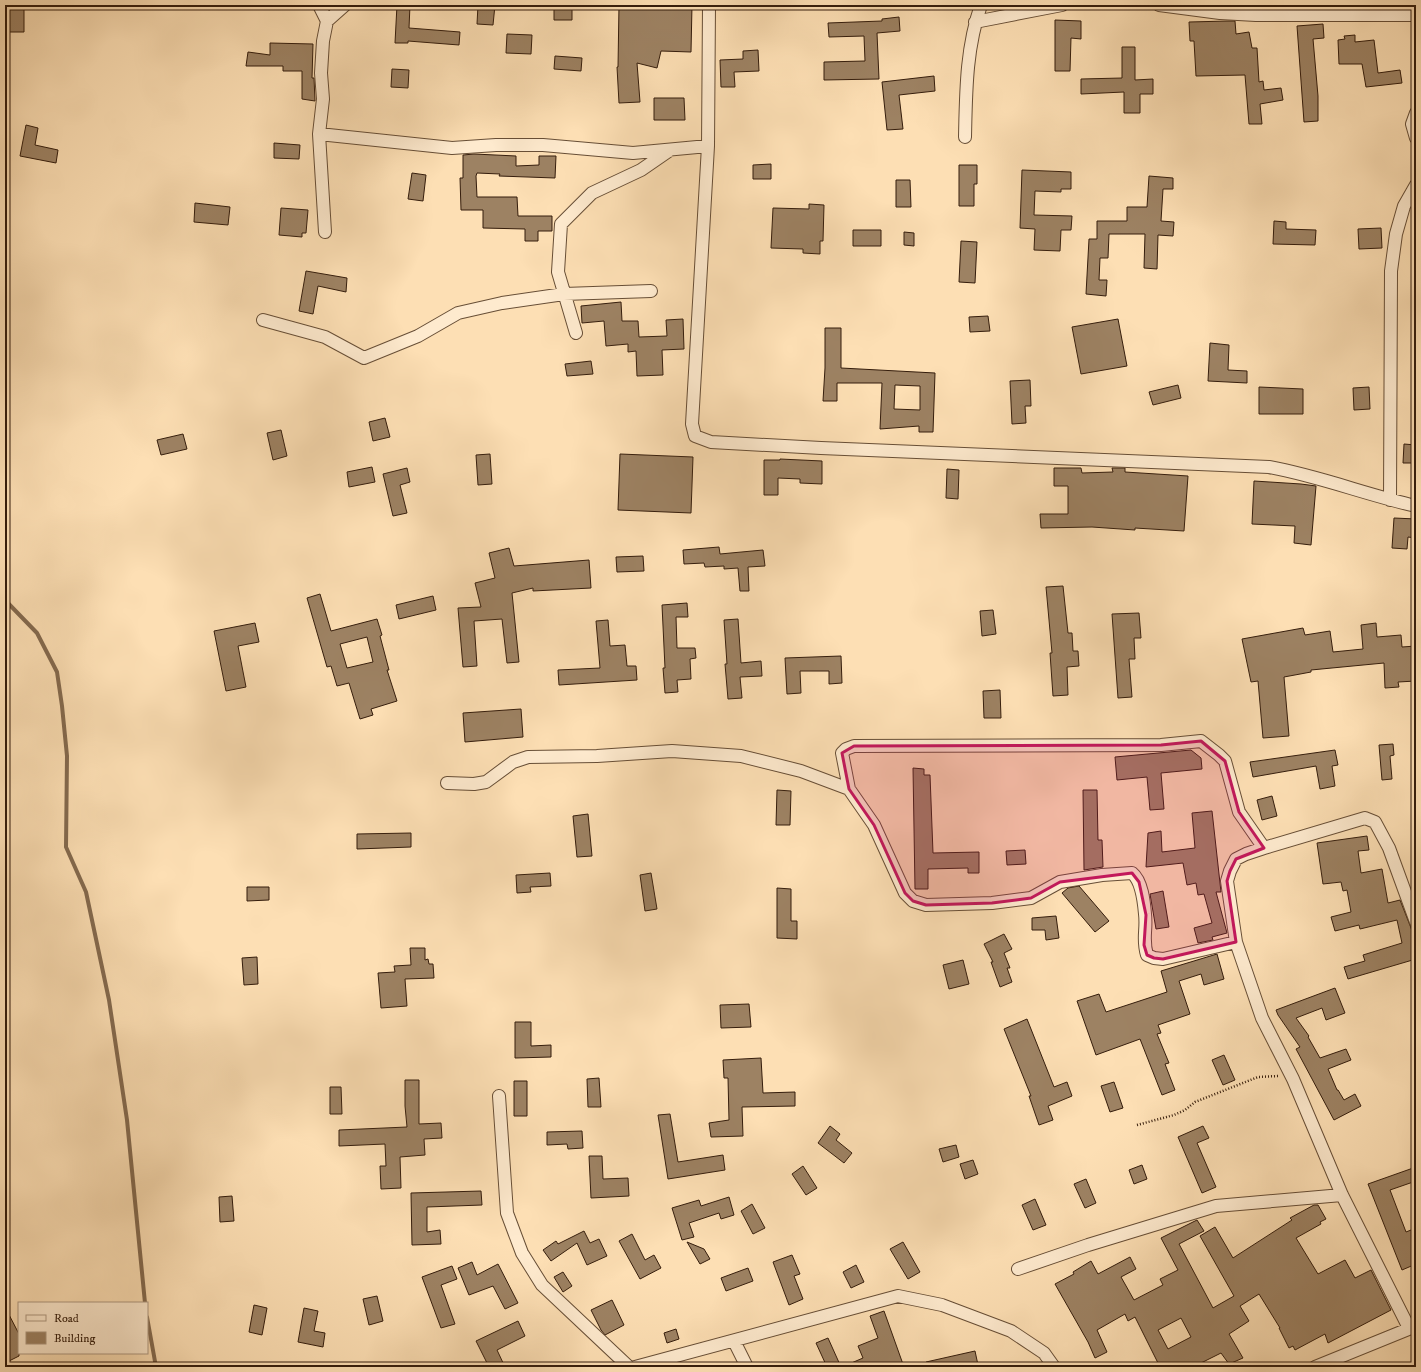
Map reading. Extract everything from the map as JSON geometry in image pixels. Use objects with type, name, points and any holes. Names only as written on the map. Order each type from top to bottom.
[{"type":"street","points":[[319,5],[327,21],[323,42],[321,73],[323,99],[319,134],[325,232]]},
{"type":"street","points":[[327,21],[345,5]]},
{"type":"street","points":[[709,5],[708,146],[692,424],[695,436],[711,442],[1269,467],[1319,479],[1416,506]]},
{"type":"street","points":[[965,137],[967,74],[975,22],[981,5]]},
{"type":"street","points":[[975,22],[1062,5]]},
{"type":"street","points":[[1159,5],[1220,9],[1256,16],[1416,15]]},
{"type":"street","points":[[1416,113],[1412,124],[1416,138]]},
{"type":"street","points":[[319,134],[452,148],[496,145],[543,146],[633,153],[708,146]]},
{"type":"street","points":[[576,333],[558,272],[561,224],[592,193],[641,170],[671,149]]},
{"type":"street","points":[[1390,500],[1391,271],[1396,234],[1404,206],[1416,185]]},
{"type":"street","points":[[263,320],[325,337],[364,358],[418,336],[458,313],[502,303],[564,294],[651,290]]},
{"type":"street","points":[[1236,942],[1163,959],[1154,958],[1147,955],[1144,945],[1146,915],[1139,882],[1132,873],[1102,875],[1060,882],[1031,898],[992,903],[926,905],[913,901],[905,893],[874,825],[849,789],[842,753],[846,749],[854,746],[1161,745],[1201,741],[1225,761],[1239,812],[1264,848]]},
{"type":"street","points":[[447,783],[474,784],[486,782],[513,762],[528,757],[597,756],[672,751],[741,756],[801,771],[849,789]]},
{"type":"street","points":[[1315,1367],[1413,1327],[1342,1195],[1293,1079],[1262,1018],[1236,942],[1227,881],[1236,859],[1264,848],[1365,818],[1374,822],[1389,848],[1416,922]]},
{"type":"street","points":[[499,1096],[507,1213],[522,1253],[542,1285],[629,1367]]},
{"type":"street","points":[[1018,1269],[1088,1245],[1216,1206],[1342,1195]]},
{"type":"street","points":[[635,1367],[658,1364],[734,1341],[898,1296],[942,1305],[1011,1331],[1044,1353],[1054,1367]]},
{"type":"street","points":[[734,1341],[747,1367]]},
{"type":"path","points":[[1137,1125],[1174,1115],[1186,1110],[1195,1102],[1258,1077],[1275,1075],[1293,1079]]},
{"type":"highlighted area","points":[[1201,741],[1225,761],[1239,812],[1264,848],[1236,859],[1227,881],[1236,942],[1163,959],[1154,958],[1147,955],[1144,945],[1146,915],[1139,882],[1132,873],[1060,882],[1031,898],[992,903],[926,905],[913,901],[905,893],[874,825],[849,789],[842,753],[854,746],[1161,745]]},
{"type":"building","points":[[5,5],[24,5],[24,32],[5,32]]},
{"type":"building","points":[[397,5],[410,5],[409,28],[460,32],[459,45],[408,41],[408,43],[395,43]]},
{"type":"building","points":[[478,5],[495,5],[493,25],[477,24]]},
{"type":"building","points":[[554,5],[572,5],[572,20],[554,20]]},
{"type":"building","points":[[619,5],[692,5],[691,52],[661,51],[657,68],[637,63],[640,102],[619,103],[617,67]]},
{"type":"building","points":[[899,17],[900,31],[877,33],[879,79],[824,80],[824,62],[865,61],[864,36],[829,37],[828,23],[882,21],[882,19]]},
{"type":"building","points":[[1055,20],[1081,21],[1081,39],[1071,38],[1070,71],[1055,71]]},
{"type":"building","points":[[1235,21],[1236,34],[1249,32],[1252,48],[1257,48],[1259,82],[1263,81],[1264,90],[1281,88],[1283,100],[1260,104],[1262,124],[1249,124],[1245,75],[1196,76],[1194,41],[1190,41],[1189,22]]},
{"type":"building","points":[[1323,24],[1324,38],[1313,39],[1318,96],[1318,121],[1304,122],[1297,26]]},
{"type":"building","points":[[507,34],[532,35],[531,54],[506,53]]},
{"type":"building","points":[[1355,35],[1355,42],[1374,40],[1378,73],[1400,70],[1402,83],[1366,87],[1362,64],[1339,64],[1338,40],[1345,39],[1344,36]]},
{"type":"building","points":[[270,43],[313,44],[312,78],[314,78],[315,101],[302,99],[302,71],[283,71],[283,66],[246,66],[248,52],[270,55]]},
{"type":"building","points":[[1122,47],[1135,47],[1135,80],[1153,79],[1153,94],[1140,94],[1140,113],[1124,113],[1124,92],[1081,94],[1081,79],[1122,78]]},
{"type":"building","points":[[758,50],[759,71],[734,72],[735,87],[721,87],[720,60],[743,59],[743,51]]},
{"type":"building","points":[[555,56],[582,58],[581,71],[554,69]]},
{"type":"building","points":[[392,69],[409,70],[408,88],[391,87]]},
{"type":"building","points":[[934,76],[935,91],[899,95],[903,129],[887,130],[882,82]]},
{"type":"building","points":[[654,98],[684,98],[685,120],[654,120]]},
{"type":"building","points":[[26,125],[38,128],[35,145],[58,150],[56,163],[20,156]]},
{"type":"building","points":[[274,143],[300,145],[299,159],[274,158]]},
{"type":"building","points":[[474,154],[516,156],[516,166],[539,165],[539,156],[556,156],[555,178],[499,176],[500,174],[477,173],[476,176],[477,197],[517,197],[518,216],[552,216],[552,231],[538,231],[538,241],[525,241],[525,229],[483,228],[483,210],[461,210],[460,178],[463,178],[463,155]]},
{"type":"building","points":[[771,164],[771,179],[753,179],[753,165]]},
{"type":"building","points":[[959,165],[977,165],[977,184],[974,184],[974,206],[959,206]]},
{"type":"building","points":[[1022,170],[1071,172],[1071,189],[1061,189],[1061,192],[1035,191],[1034,215],[1072,216],[1071,230],[1061,230],[1060,251],[1034,250],[1035,229],[1020,228]]},
{"type":"building","points":[[412,173],[426,175],[423,201],[408,199]]},
{"type":"building","points":[[1149,176],[1173,178],[1173,189],[1163,189],[1161,221],[1174,222],[1173,236],[1158,235],[1157,269],[1144,268],[1145,234],[1109,234],[1108,258],[1100,258],[1099,280],[1107,280],[1106,296],[1086,294],[1089,239],[1097,239],[1097,221],[1127,221],[1127,207],[1147,207]]},
{"type":"building","points":[[896,180],[910,180],[911,207],[896,207]]},
{"type":"building","points":[[195,203],[230,207],[228,225],[194,222]]},
{"type":"building","points":[[809,204],[824,205],[823,241],[820,241],[820,254],[803,253],[803,249],[771,248],[773,208],[809,209]]},
{"type":"building","points":[[281,208],[308,210],[306,233],[302,233],[302,237],[279,235]]},
{"type":"building","points":[[1274,221],[1286,222],[1286,229],[1316,230],[1315,245],[1273,244]]},
{"type":"building","points":[[1381,228],[1382,248],[1359,249],[1358,229]]},
{"type":"building","points":[[853,230],[881,230],[881,246],[853,246]]},
{"type":"building","points":[[904,232],[914,233],[914,246],[904,245]]},
{"type":"building","points":[[961,241],[977,242],[975,283],[959,282]]},
{"type":"building","points":[[306,271],[347,278],[346,292],[318,286],[313,314],[299,311]]},
{"type":"building","points":[[621,302],[622,321],[638,321],[639,337],[667,336],[666,320],[683,319],[684,349],[662,350],[663,375],[637,376],[636,351],[628,352],[628,344],[606,346],[604,321],[582,323],[581,306]]},
{"type":"building","points":[[988,316],[990,331],[970,332],[969,317]]},
{"type":"building","points":[[1118,319],[1127,366],[1081,374],[1072,327]]},
{"type":"building","points":[[825,328],[841,328],[841,368],[935,373],[933,432],[919,432],[919,426],[880,429],[882,383],[837,383],[837,401],[823,401]],"holes":[[[895,385],[920,386],[920,410],[894,409]]]},
{"type":"building","points":[[1210,343],[1229,345],[1228,370],[1247,371],[1247,383],[1208,381]]},
{"type":"building","points":[[591,361],[593,374],[567,376],[565,364]]},
{"type":"building","points":[[1030,380],[1031,406],[1025,406],[1026,423],[1012,424],[1010,381]]},
{"type":"building","points":[[1178,385],[1181,398],[1153,405],[1149,392]]},
{"type":"building","points":[[1259,387],[1303,389],[1303,414],[1259,414]]},
{"type":"building","points":[[1369,387],[1370,409],[1354,410],[1353,388]]},
{"type":"building","points":[[385,418],[390,437],[373,441],[369,422]]},
{"type":"building","points":[[281,430],[287,456],[273,460],[267,433]]},
{"type":"building","points":[[183,434],[187,449],[161,455],[157,440]]},
{"type":"building","points":[[1404,444],[1416,445],[1416,463],[1403,463]]},
{"type":"building","points":[[490,454],[492,484],[478,485],[476,455]]},
{"type":"building","points":[[620,454],[693,457],[691,513],[618,510]]},
{"type":"building","points":[[780,459],[822,461],[822,484],[800,483],[800,479],[778,478],[778,495],[764,495],[764,460]]},
{"type":"building","points":[[372,467],[375,482],[349,487],[347,472]]},
{"type":"building","points":[[407,468],[410,482],[400,485],[407,513],[393,516],[383,474]]},
{"type":"building","points":[[1054,468],[1081,468],[1082,473],[1113,472],[1112,468],[1125,468],[1125,472],[1188,476],[1184,531],[1092,527],[1041,528],[1040,514],[1068,514],[1068,486],[1054,486]]},
{"type":"building","points":[[947,469],[959,470],[958,499],[946,498]]},
{"type":"building","points":[[1254,481],[1316,486],[1311,545],[1294,543],[1295,526],[1252,524]]},
{"type":"building","points":[[1394,518],[1416,519],[1416,538],[1408,537],[1407,549],[1392,548]]},
{"type":"building","points":[[719,547],[720,554],[763,550],[765,566],[748,567],[749,591],[740,591],[738,568],[724,569],[724,566],[705,567],[704,563],[684,564],[683,550]]},
{"type":"building","points":[[509,548],[514,566],[589,560],[591,588],[533,591],[533,588],[512,593],[519,662],[507,663],[502,619],[474,621],[477,666],[463,667],[458,608],[481,607],[475,583],[495,578],[489,553]]},
{"type":"building","points":[[643,556],[644,571],[617,572],[616,557]]},
{"type":"building","points":[[1063,586],[1068,633],[1072,633],[1073,651],[1078,651],[1079,666],[1067,667],[1068,695],[1053,696],[1050,653],[1052,653],[1046,587]]},
{"type":"building","points":[[320,594],[331,631],[377,619],[382,635],[380,636],[389,670],[387,670],[397,701],[371,709],[373,715],[360,719],[349,683],[337,686],[331,666],[327,667],[307,598]],"holes":[[[367,637],[373,662],[347,668],[340,644]]]},
{"type":"building","points":[[433,596],[436,610],[399,619],[396,605]]},
{"type":"building","points":[[687,603],[688,617],[676,617],[677,648],[695,648],[696,658],[690,659],[691,679],[677,680],[678,692],[665,693],[662,605]]},
{"type":"building","points":[[993,610],[996,634],[982,636],[980,611]]},
{"type":"building","points":[[1139,613],[1141,638],[1134,638],[1135,659],[1129,659],[1132,697],[1118,698],[1112,614]]},
{"type":"building","points":[[738,619],[741,663],[761,661],[762,676],[740,677],[742,698],[728,699],[725,664],[727,664],[724,620]]},
{"type":"building","points":[[608,620],[610,646],[625,645],[627,666],[636,666],[637,680],[559,685],[558,670],[600,668],[596,621]]},
{"type":"building","points":[[255,623],[259,642],[238,646],[246,687],[226,691],[214,631]]},
{"type":"building","points":[[1376,623],[1377,637],[1401,635],[1402,647],[1416,646],[1416,681],[1398,682],[1399,687],[1385,688],[1384,663],[1311,670],[1311,672],[1284,677],[1289,736],[1263,738],[1258,681],[1251,682],[1242,639],[1303,628],[1305,635],[1330,631],[1333,652],[1363,649],[1361,625]]},
{"type":"building","points":[[841,656],[842,683],[829,684],[829,671],[800,671],[801,693],[787,694],[785,658]]},
{"type":"building","points":[[1000,690],[1001,718],[984,718],[983,691]]},
{"type":"building","points":[[521,709],[523,737],[465,742],[463,713]]},
{"type":"building","points":[[1393,744],[1394,755],[1390,756],[1392,779],[1382,780],[1379,745]]},
{"type":"building","points":[[1191,750],[1201,758],[1202,769],[1161,773],[1164,809],[1150,810],[1147,777],[1117,780],[1115,757]]},
{"type":"building","points":[[1335,750],[1338,765],[1332,766],[1335,786],[1320,789],[1316,766],[1253,777],[1250,762]]},
{"type":"building","points":[[913,768],[924,769],[924,775],[930,775],[933,853],[979,852],[979,873],[968,873],[968,868],[928,869],[928,889],[915,889]]},
{"type":"building","points":[[777,790],[791,791],[790,825],[776,825]]},
{"type":"building","points":[[1083,790],[1097,790],[1098,840],[1102,840],[1103,867],[1084,870]]},
{"type":"building","points":[[1272,796],[1277,816],[1262,820],[1257,800]]},
{"type":"building","points":[[1212,811],[1221,892],[1216,892],[1227,933],[1212,937],[1213,940],[1198,943],[1194,928],[1212,923],[1204,894],[1198,895],[1196,883],[1187,885],[1183,863],[1146,867],[1148,833],[1161,831],[1162,852],[1195,848],[1192,813]]},
{"type":"building","points":[[588,814],[592,856],[577,857],[573,816]]},
{"type":"building","points":[[411,833],[411,847],[357,849],[357,834]]},
{"type":"building","points":[[1367,836],[1369,850],[1358,851],[1361,873],[1382,869],[1388,903],[1400,900],[1416,943],[1416,959],[1348,979],[1344,967],[1365,961],[1363,955],[1402,943],[1397,920],[1360,929],[1359,925],[1335,931],[1331,917],[1351,912],[1347,890],[1343,891],[1341,882],[1323,884],[1317,843]]},
{"type":"building","points":[[1025,850],[1026,864],[1007,865],[1006,851]]},
{"type":"building","points":[[550,873],[551,886],[530,887],[531,892],[517,893],[516,875]]},
{"type":"building","points":[[651,873],[657,909],[645,911],[640,875]]},
{"type":"building","points":[[1079,886],[1109,921],[1095,932],[1062,893],[1068,888]]},
{"type":"building","points":[[247,887],[269,887],[269,900],[247,901]]},
{"type":"building","points":[[777,888],[791,889],[791,921],[797,921],[797,939],[777,938]]},
{"type":"building","points":[[1163,891],[1169,927],[1156,929],[1150,894]]},
{"type":"building","points":[[1056,916],[1059,938],[1046,940],[1045,930],[1032,930],[1032,918]]},
{"type":"building","points":[[1004,934],[1012,949],[1004,953],[1010,968],[1007,968],[1012,982],[1000,987],[991,962],[993,962],[984,944]]},
{"type":"building","points":[[410,948],[425,948],[425,960],[428,959],[429,964],[433,964],[434,978],[405,979],[407,1006],[381,1008],[378,973],[395,972],[394,966],[411,965]]},
{"type":"building","points":[[1217,954],[1224,979],[1204,985],[1201,974],[1179,981],[1190,1014],[1158,1025],[1161,1033],[1157,1034],[1169,1063],[1165,1064],[1175,1090],[1162,1095],[1140,1039],[1096,1055],[1077,1001],[1099,994],[1106,1012],[1167,992],[1161,971]]},
{"type":"building","points":[[257,957],[258,984],[244,985],[242,958]]},
{"type":"building","points":[[963,960],[969,984],[949,989],[943,965]]},
{"type":"building","points":[[1335,988],[1345,1013],[1326,1020],[1322,1008],[1296,1018],[1309,1036],[1308,1037],[1320,1058],[1346,1049],[1351,1060],[1328,1069],[1337,1090],[1344,1100],[1355,1094],[1361,1106],[1334,1120],[1296,1049],[1300,1047],[1276,1010]]},
{"type":"building","points":[[749,1004],[751,1027],[721,1028],[720,1005]]},
{"type":"building","points":[[1027,1019],[1054,1087],[1067,1082],[1072,1096],[1048,1106],[1053,1120],[1039,1125],[1029,1096],[1031,1096],[1004,1029]]},
{"type":"building","points":[[515,1022],[531,1022],[531,1046],[551,1045],[551,1057],[515,1058]]},
{"type":"building","points":[[1224,1055],[1235,1080],[1223,1085],[1212,1060]]},
{"type":"building","points":[[761,1058],[763,1093],[795,1092],[795,1106],[742,1107],[743,1136],[711,1137],[709,1123],[729,1120],[728,1078],[724,1078],[723,1060]]},
{"type":"building","points":[[599,1078],[601,1107],[588,1107],[587,1079]]},
{"type":"building","points":[[405,1080],[419,1080],[419,1124],[441,1123],[442,1138],[424,1139],[425,1155],[400,1157],[401,1188],[381,1189],[380,1166],[386,1166],[385,1144],[339,1146],[339,1130],[407,1127]]},
{"type":"building","points":[[514,1081],[527,1081],[527,1116],[514,1116]]},
{"type":"building","points":[[1114,1082],[1123,1108],[1110,1112],[1101,1086]]},
{"type":"building","points":[[330,1087],[341,1087],[342,1114],[330,1114]]},
{"type":"building","points":[[670,1114],[678,1162],[723,1155],[725,1170],[668,1179],[658,1115]]},
{"type":"building","points":[[830,1126],[840,1134],[836,1140],[852,1153],[844,1163],[818,1143]]},
{"type":"building","points":[[1203,1126],[1209,1138],[1197,1143],[1216,1187],[1202,1193],[1178,1137]]},
{"type":"building","points":[[582,1131],[583,1148],[568,1149],[567,1144],[547,1145],[547,1132]]},
{"type":"building","points":[[956,1145],[959,1157],[943,1162],[939,1149]]},
{"type":"building","points":[[589,1156],[602,1156],[603,1179],[628,1178],[629,1196],[591,1198]]},
{"type":"building","points":[[973,1160],[978,1174],[965,1179],[960,1164]]},
{"type":"building","points":[[1142,1165],[1147,1179],[1134,1184],[1129,1170]]},
{"type":"building","points":[[803,1166],[817,1188],[806,1195],[792,1174]]},
{"type":"building","points":[[1416,1167],[1416,1181],[1390,1190],[1406,1232],[1416,1228],[1416,1245],[1413,1246],[1416,1255],[1416,1264],[1402,1270],[1368,1184]]},
{"type":"building","points":[[1086,1179],[1096,1203],[1085,1208],[1074,1184]]},
{"type":"building","points":[[481,1191],[482,1205],[427,1207],[427,1232],[440,1230],[441,1244],[412,1245],[411,1193]]},
{"type":"building","points":[[232,1196],[234,1221],[220,1222],[219,1197]]},
{"type":"building","points":[[729,1197],[734,1215],[721,1219],[719,1213],[689,1223],[694,1237],[682,1240],[672,1208],[699,1200],[701,1206]]},
{"type":"building","points":[[1035,1199],[1046,1225],[1033,1230],[1022,1205]]},
{"type":"building","points":[[752,1204],[765,1228],[753,1234],[741,1211]]},
{"type":"building","points":[[1314,1205],[1318,1205],[1326,1219],[1320,1222],[1321,1224],[1296,1238],[1318,1274],[1345,1260],[1355,1278],[1371,1270],[1391,1310],[1328,1343],[1325,1334],[1295,1350],[1293,1346],[1289,1348],[1280,1328],[1259,1294],[1240,1306],[1249,1321],[1229,1334],[1243,1358],[1229,1364],[1221,1353],[1193,1367],[1160,1367],[1135,1317],[1128,1321],[1125,1314],[1097,1330],[1107,1352],[1095,1358],[1088,1342],[1055,1284],[1074,1274],[1073,1272],[1091,1261],[1098,1274],[1130,1257],[1136,1269],[1121,1277],[1134,1300],[1163,1285],[1160,1279],[1178,1270],[1161,1238],[1197,1220],[1204,1231],[1179,1244],[1213,1308],[1234,1296],[1200,1236],[1215,1227],[1233,1258],[1292,1220],[1290,1218]],"holes":[[[1181,1318],[1191,1337],[1168,1349],[1158,1330]]]},
{"type":"building","points":[[584,1231],[590,1243],[599,1239],[607,1256],[587,1265],[577,1243],[551,1261],[543,1250],[556,1241],[558,1244]]},
{"type":"building","points":[[632,1234],[645,1260],[654,1255],[661,1268],[640,1279],[619,1241]]},
{"type":"building","points":[[687,1242],[704,1249],[710,1259],[700,1264]]},
{"type":"building","points":[[903,1242],[920,1272],[908,1279],[890,1249]]},
{"type":"building","points":[[792,1255],[800,1274],[794,1276],[803,1299],[789,1305],[773,1262]]},
{"type":"building","points":[[472,1262],[477,1275],[498,1264],[518,1303],[505,1309],[493,1286],[469,1295],[458,1268]]},
{"type":"building","points":[[856,1265],[864,1282],[851,1288],[843,1272]]},
{"type":"building","points":[[452,1266],[457,1279],[441,1285],[455,1324],[441,1328],[422,1277]]},
{"type":"building","points":[[748,1268],[753,1281],[726,1291],[721,1278]]},
{"type":"building","points":[[563,1272],[572,1286],[563,1292],[554,1277]]},
{"type":"building","points":[[377,1296],[383,1321],[369,1325],[363,1299]]},
{"type":"building","points":[[612,1300],[624,1325],[605,1335],[591,1310]]},
{"type":"building","points":[[254,1305],[267,1308],[262,1335],[249,1332]]},
{"type":"building","points":[[5,1307],[18,1332],[19,1356],[5,1363]]},
{"type":"building","points":[[304,1308],[318,1311],[314,1331],[325,1333],[323,1347],[298,1342]]},
{"type":"building","points":[[884,1311],[904,1367],[842,1367],[863,1358],[858,1346],[878,1338],[870,1316]]},
{"type":"building","points":[[518,1321],[525,1336],[497,1350],[505,1367],[489,1367],[476,1341]]},
{"type":"building","points":[[676,1329],[679,1339],[667,1343],[664,1333]]},
{"type":"building","points":[[828,1338],[841,1367],[827,1367],[816,1343]]},
{"type":"building","points":[[975,1351],[978,1365],[969,1367],[926,1367],[926,1362]]},
{"type":"waterway","points":[[5,600],[37,633],[57,672],[67,756],[66,847],[86,892],[109,1000],[127,1120],[145,1302]]},
{"type":"waterway","points":[[148,1323],[156,1367]]}]
